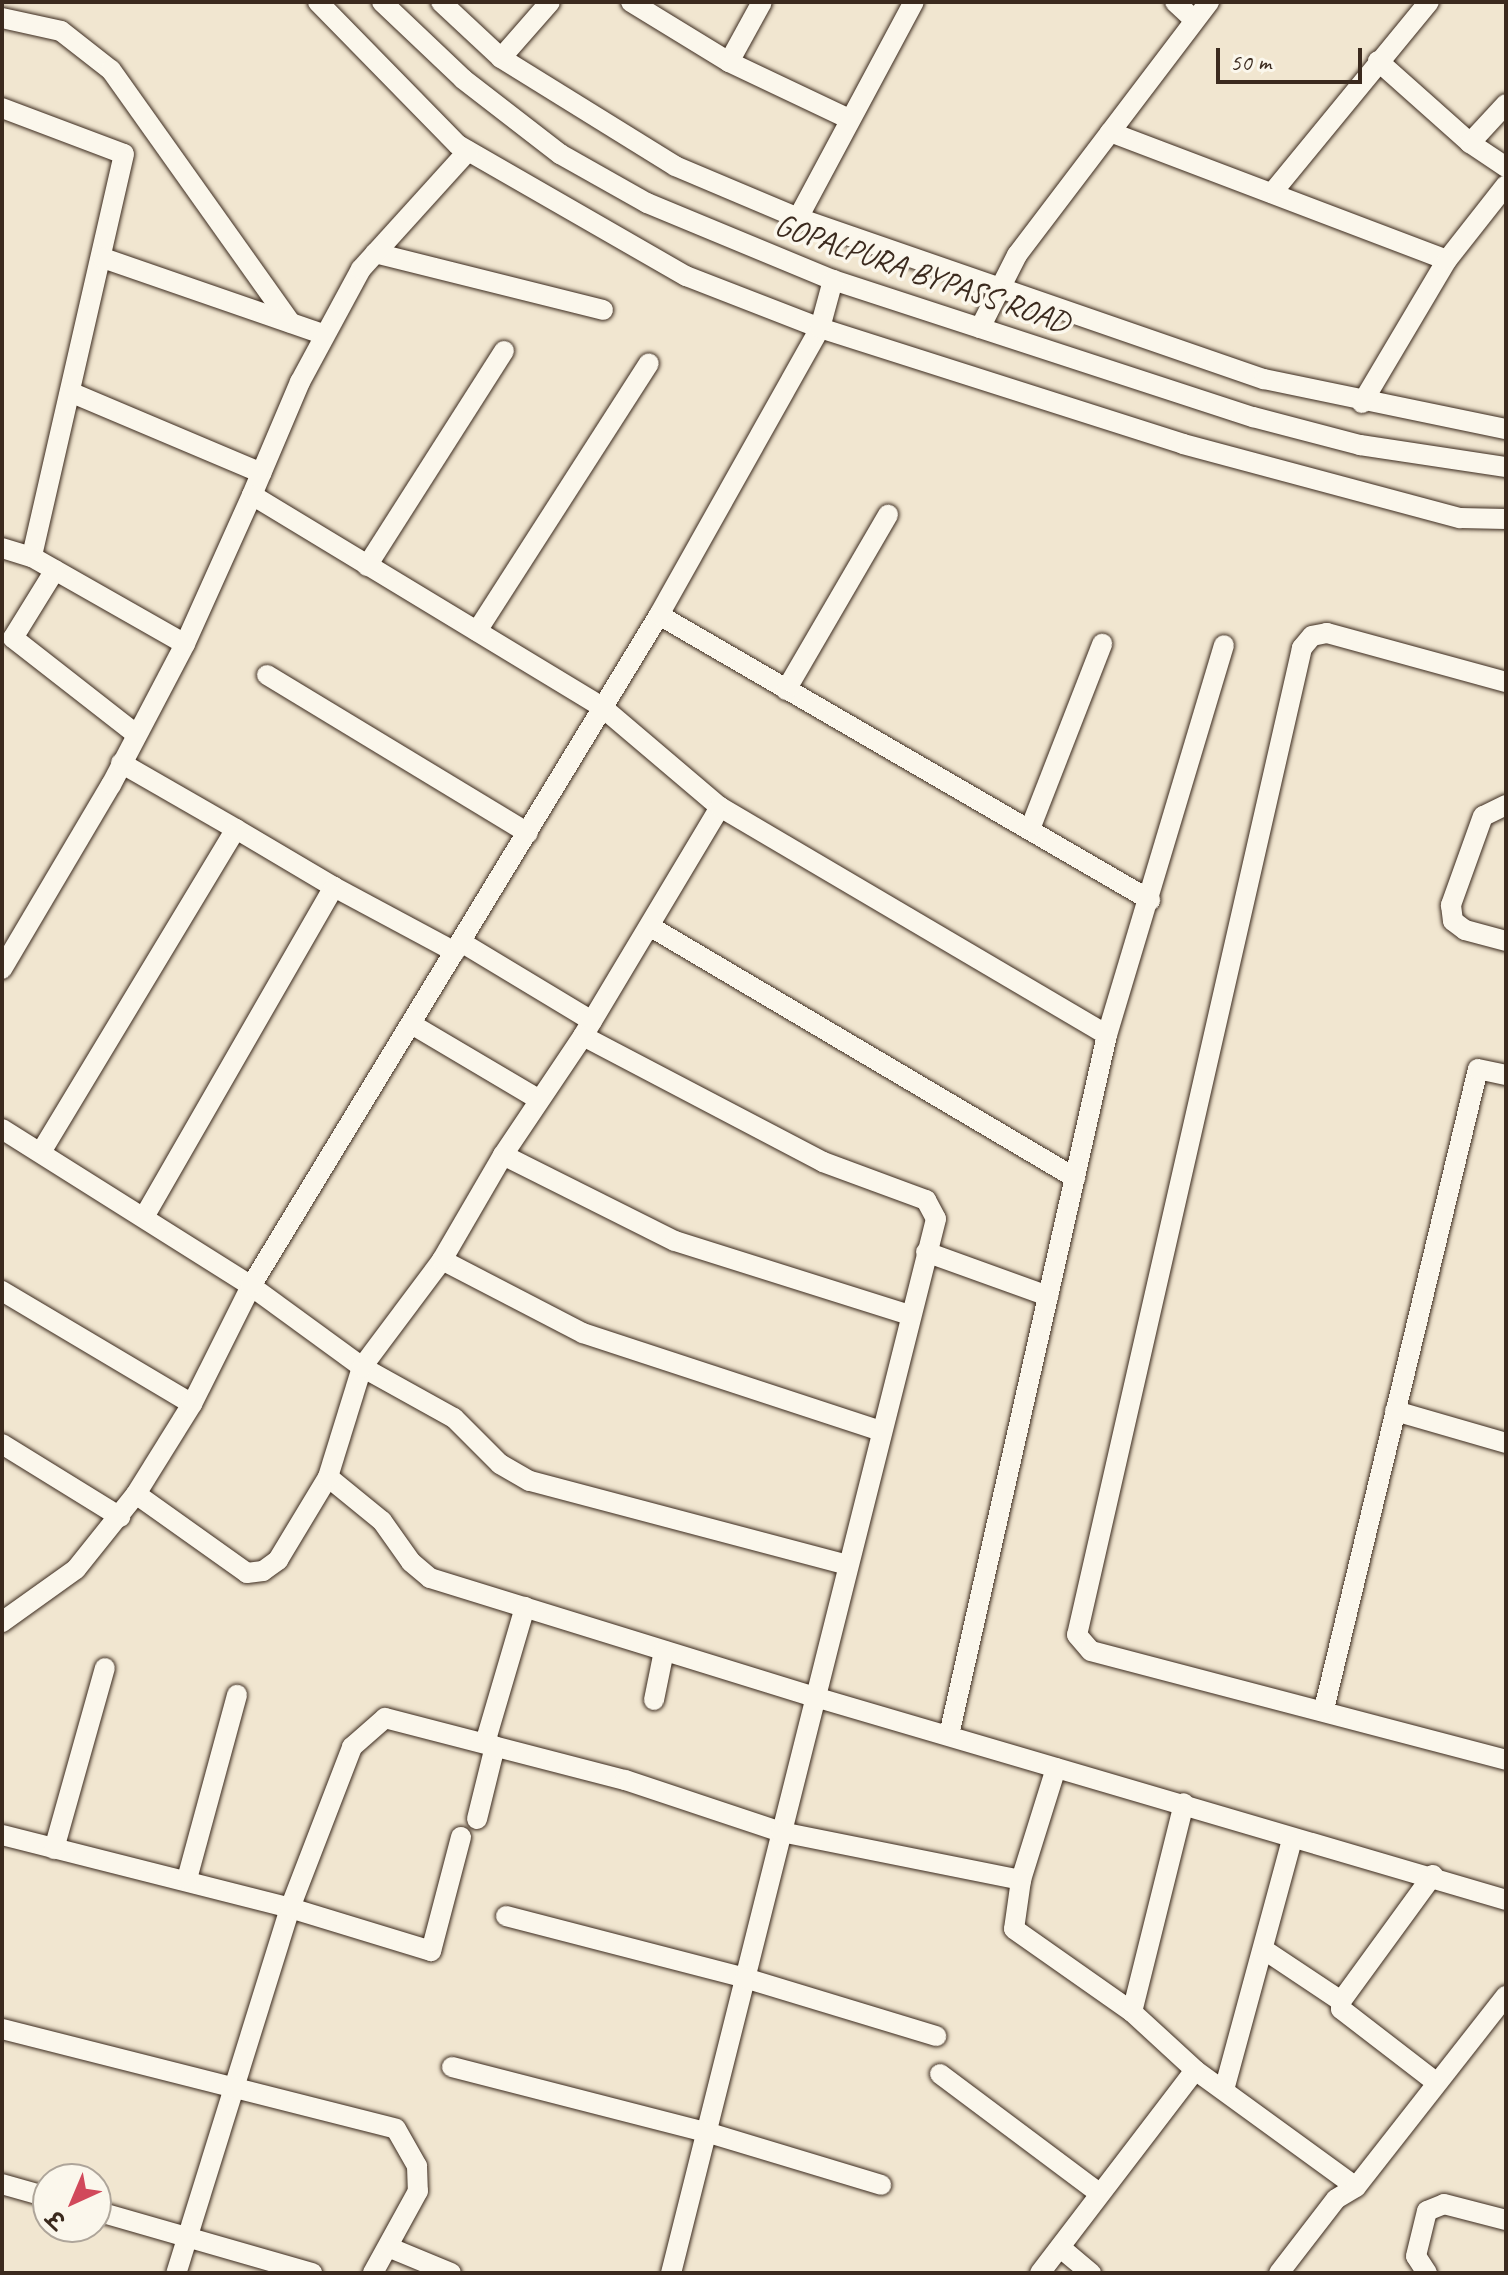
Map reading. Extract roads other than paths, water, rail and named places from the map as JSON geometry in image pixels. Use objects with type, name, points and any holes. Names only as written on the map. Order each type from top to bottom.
[{"type":"street","points":[[318,2],[468,151],[686,276],[820,328],[1183,444],[1460,518],[1506,519]]},
{"type":"street","name":"GOPALPURA BYPASS ROAD","points":[[382,2],[463,79],[560,154],[647,203],[833,280],[1360,445],[1506,467]]},
{"type":"street","name":"GOPALPURA BYPASS ROAD","points":[[441,2],[501,58],[675,166],[798,218],[996,289],[1264,379],[1362,403],[1506,429]]},
{"type":"street","points":[[501,58],[550,2]]},
{"type":"street","points":[[631,2],[729,62],[849,119]]},
{"type":"street","points":[[729,62],[762,2]]},
{"type":"street","points":[[798,218],[914,2]]},
{"type":"street","points":[[1175,2],[1194,20]]},
{"type":"street","points":[[980,328],[996,289],[1209,2]]},
{"type":"street","points":[[1272,193],[1429,2]]},
{"type":"street","points":[[2,18],[61,31],[111,70],[291,323]]},
{"type":"street","points":[[1378,61],[1470,143],[1506,167]]},
{"type":"street","points":[[1470,143],[1506,104]]},
{"type":"street","points":[[2,108],[124,154],[103,258],[32,557]]},
{"type":"street","points":[[1110,132],[1447,260]]},
{"type":"street","points":[[2,969],[137,735],[185,644],[323,334],[375,253],[468,151]]},
{"type":"street","points":[[1362,403],[1447,260],[1506,185]]},
{"type":"street","points":[[375,253],[603,310]]},
{"type":"street","points":[[103,258],[323,334]]},
{"type":"street","points":[[2,1622],[76,1569],[120,1517],[192,1404],[251,1286],[413,1025],[659,615],[820,328],[833,280]]},
{"type":"street","points":[[367,566],[504,351]]},
{"type":"street","points":[[477,631],[649,363]]},
{"type":"street","points":[[70,392],[262,473]]},
{"type":"street","points":[[252,495],[602,707],[720,807],[1107,1035]]},
{"type":"street","points":[[786,690],[888,515]]},
{"type":"street","points":[[2,548],[32,557],[185,644]]},
{"type":"street","points":[[55,570],[13,638],[137,735]]},
{"type":"street","points":[[659,615],[1150,900]]},
{"type":"street","points":[[1506,682],[1327,633],[1312,636],[1302,648],[1077,1635],[1091,1651],[1324,1709],[1506,1760]]},
{"type":"street","points":[[1030,829],[1102,644]]},
{"type":"street","points":[[949,1735],[1107,1035],[1224,645]]},
{"type":"street","points":[[267,675],[528,833]]},
{"type":"street","points":[[121,763],[334,887],[458,947],[587,1028],[823,1162],[926,1200],[936,1219],[671,2273]]},
{"type":"street","points":[[1506,805],[1483,816],[1451,905],[1453,921],[1465,930],[1506,941]]},
{"type":"street","points":[[136,1494],[247,1573],[263,1571],[278,1560],[328,1477],[362,1367],[442,1260],[538,1099],[651,927],[720,807]]},
{"type":"street","points":[[41,1152],[236,829]]},
{"type":"street","points":[[144,1217],[334,887]]},
{"type":"street","points":[[651,927],[1075,1178]]},
{"type":"street","points":[[413,1025],[538,1099]]},
{"type":"street","points":[[1324,1709],[1478,1069],[1506,1075]]},
{"type":"street","points":[[2,1129],[251,1286],[362,1367],[454,1418],[500,1464],[530,1481],[848,1565]]},
{"type":"street","points":[[503,1155],[675,1241],[910,1315]]},
{"type":"street","points":[[926,1252],[1048,1296]]},
{"type":"street","points":[[442,1260],[583,1333],[881,1431]]},
{"type":"street","points":[[2,1291],[192,1404]]},
{"type":"street","points":[[1395,1411],[1506,1443]]},
{"type":"street","points":[[2,1444],[120,1517]]},
{"type":"street","points":[[328,1477],[382,1521],[411,1562],[430,1578],[815,1697],[1184,1803],[1292,1839],[1433,1875],[1506,1900]]},
{"type":"street","points":[[477,1819],[490,1745],[525,1607]]},
{"type":"street","points":[[654,1700],[664,1651]]},
{"type":"street","points":[[54,1849],[105,1668]]},
{"type":"street","points":[[187,1879],[237,1695]]},
{"type":"street","points":[[176,2273],[290,1908],[352,1747],[366,1729],[385,1718],[407,1720],[625,1780],[781,1832],[1021,1880]]},
{"type":"street","points":[[1056,1768],[1021,1880],[1014,1929],[1132,2012],[1195,2070],[1356,2187]]},
{"type":"street","points":[[1132,2012],[1184,1803]]},
{"type":"street","points":[[2,1835],[187,1879],[431,1951],[461,1837]]},
{"type":"street","points":[[1224,2090],[1292,1839]]},
{"type":"street","points":[[1433,1875],[1341,2001],[1341,2009],[1437,2083]]},
{"type":"street","points":[[506,1916],[745,1978],[936,2036]]},
{"type":"street","points":[[1263,1949],[1341,2001]]},
{"type":"street","points":[[1279,2273],[1336,2199],[1356,2187],[1506,1996]]},
{"type":"street","points":[[2,2029],[396,2129],[417,2166],[418,2191],[373,2273]]},
{"type":"street","points":[[452,2067],[706,2132],[881,2185]]},
{"type":"street","points":[[1040,2273],[1062,2249],[1099,2193],[1128,2162],[1195,2070]]},
{"type":"street","points":[[940,2074],[1099,2193]]},
{"type":"street","points":[[2,2184],[32,2192]]},
{"type":"street","points":[[1427,2273],[1416,2256],[1427,2211],[1444,2204],[1506,2220]]},
{"type":"street","points":[[112,2216],[312,2273]]},
{"type":"street","points":[[388,2247],[451,2273]]},
{"type":"street","points":[[1062,2249],[1091,2273]]}]
